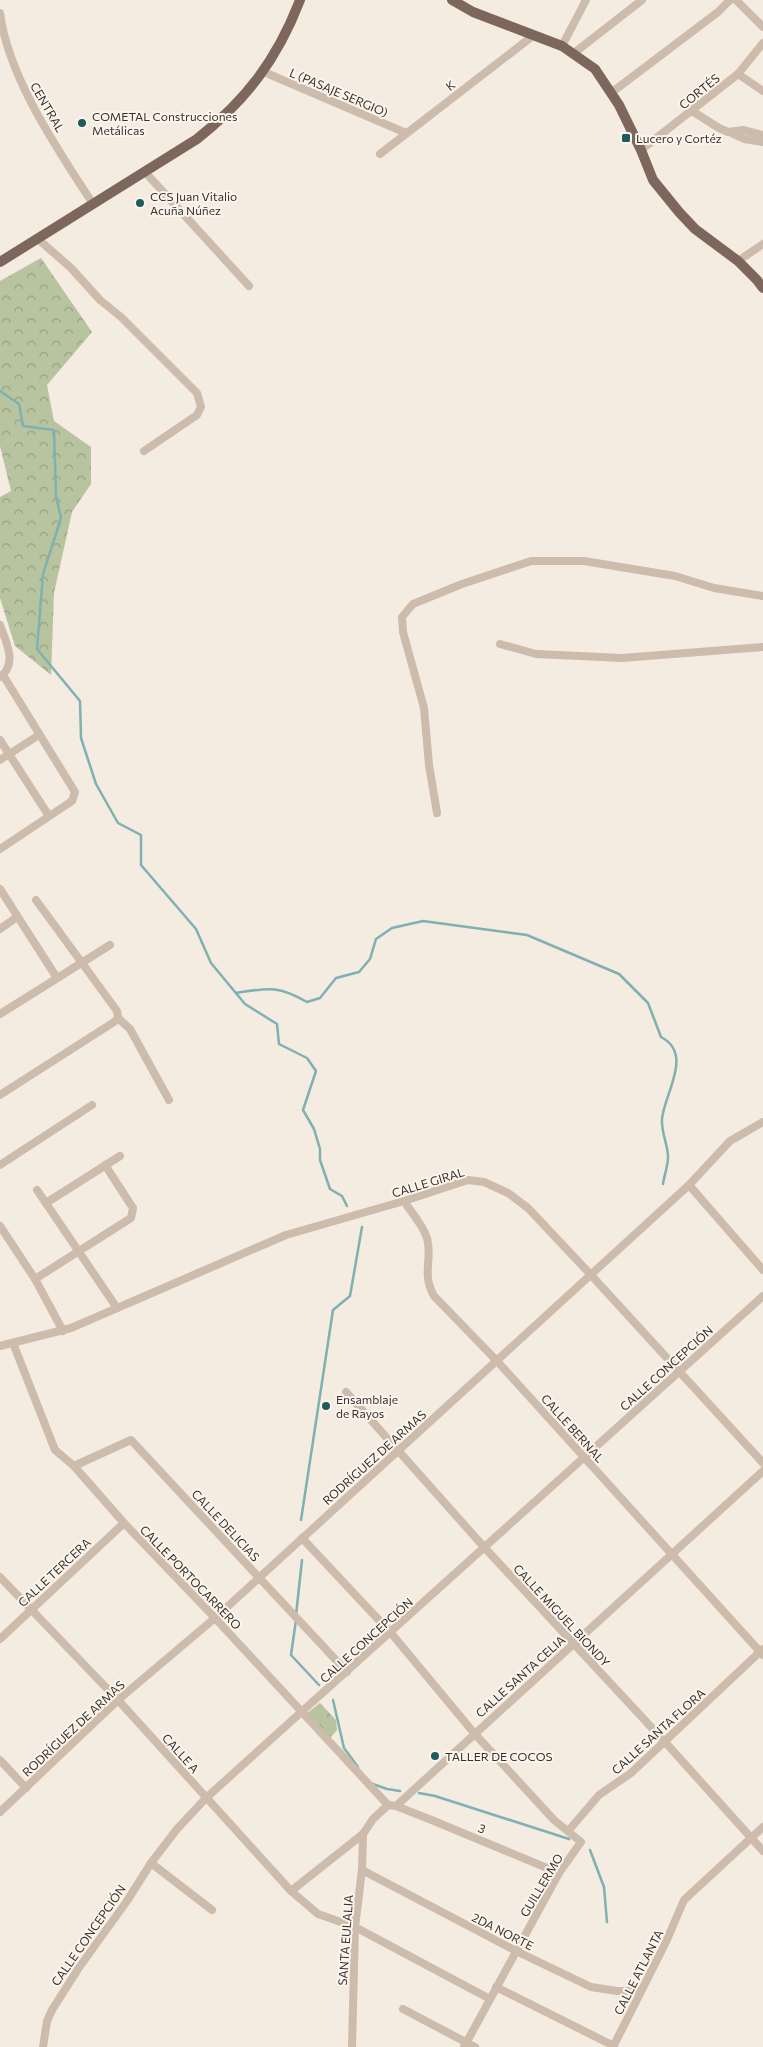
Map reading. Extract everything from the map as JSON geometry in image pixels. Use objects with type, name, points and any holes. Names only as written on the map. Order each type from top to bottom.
[{"type":"main road","points":[[0,262],[197,139],[212,127],[238,102],[264,72],[300,0]]},
{"type":"main road","points":[[452,0],[473,12],[562,46],[595,69],[611,93],[641,150],[653,180],[695,229],[738,261],[758,280],[763,288]]},
{"type":"street","points":[[562,46],[586,0]]},
{"type":"street","points":[[574,53],[642,0]]},
{"type":"street","points":[[611,93],[718,12],[730,0]]},
{"type":"street","points":[[736,0],[763,27]]},
{"type":"street","name":"CENTRAL","points":[[0,13],[2,28],[19,79],[93,204]]},
{"type":"street","name":"K","points":[[380,154],[406,132],[534,35]]},
{"type":"street","name":"CORTÉS","points":[[641,150],[738,74],[763,43]]},
{"type":"street","name":"L (PASAJE SERGIO)","points":[[264,72],[406,132]]},
{"type":"street","points":[[738,74],[763,91]]},
{"type":"street","points":[[692,111],[719,128],[744,139],[763,142]]},
{"type":"street","points":[[728,132],[743,130],[763,135]]},
{"type":"street","points":[[145,172],[249,286]]},
{"type":"street","points":[[38,239],[71,268],[100,300],[121,317],[197,394],[201,407],[197,415],[144,451]]},
{"type":"street","points":[[738,261],[763,244]]},
{"type":"street","points":[[437,813],[429,765],[424,708],[403,632],[402,617],[413,604],[462,584],[531,560],[602,564],[675,576],[714,588],[763,596]]},
{"type":"street","points":[[0,625],[10,650],[9,663],[2,676],[75,792],[72,801],[0,849]]},
{"type":"street","points":[[500,644],[536,654],[622,658],[763,647]]},
{"type":"street","points":[[0,760],[39,735]]},
{"type":"street","points":[[0,740],[49,816]]},
{"type":"street","points":[[0,889],[57,978]]},
{"type":"street","points":[[36,900],[117,1011],[116,1020]]},
{"type":"street","points":[[0,929],[17,917]]},
{"type":"street","points":[[0,1014],[110,945]]},
{"type":"street","points":[[0,1096],[116,1020]]},
{"type":"street","points":[[116,1020],[130,1029],[169,1100]]},
{"type":"street","points":[[0,1166],[92,1105]]},
{"type":"street","name":"RODRÍGUEZ DE ARMAS","points":[[0,1812],[118,1700],[215,1618],[689,1186],[730,1141],[763,1122]]},
{"type":"street","points":[[46,1203],[120,1156]]},
{"type":"street","points":[[36,1279],[130,1218],[132,1208],[105,1166]]},
{"type":"street","name":"CALLE GIRAL","points":[[0,1346],[63,1331],[286,1235],[404,1201],[468,1180],[484,1182],[508,1193],[528,1208],[763,1463]]},
{"type":"street","points":[[689,1186],[763,1270]]},
{"type":"street","points":[[37,1190],[117,1308]]},
{"type":"street","name":"CALLE BERNAL","points":[[404,1201],[427,1237],[428,1286],[434,1296],[498,1360],[584,1458],[762,1652]]},
{"type":"street","points":[[0,1226],[36,1279],[63,1331]]},
{"type":"street","name":"CALLE CONCEPCIÓN","points":[[43,2047],[47,2021],[78,1969],[126,1902],[151,1863],[206,1798],[763,1296]]},
{"type":"street","name":"CALLE PORTOCARRERO","points":[[13,1343],[51,1444],[63,1458],[74,1466],[124,1523],[392,1806]]},
{"type":"street","name":"CALLE MIGUEL BIONDY","points":[[346,1392],[484,1547],[665,1742],[763,1851]]},
{"type":"street","name":"CALLE DELICIAS","points":[[74,1466],[131,1440],[347,1672]]},
{"type":"street","name":"CALLE SANTA CELIA","points":[[291,1891],[363,1834],[373,1819],[392,1806],[474,1733],[763,1471]]},
{"type":"street","name":"CALLE TERCERA","points":[[0,1639],[124,1523]]},
{"type":"street","points":[[302,1538],[391,1633],[474,1733],[554,1820],[569,1830]]},
{"type":"street","name":"CALLE A","points":[[0,1577],[118,1700],[291,1891],[318,1914],[355,1926],[490,1999]]},
{"type":"street","name":"CALLE SANTA FLORA","points":[[569,1830],[598,1795],[631,1773],[762,1652]]},
{"type":"street","points":[[0,1760],[26,1788]]},
{"type":"street","name":"3","points":[[392,1806],[559,1873]]},
{"type":"street","name":"CALLE ATLANTA","points":[[613,2046],[688,1896],[763,1827]]},
{"type":"street","name":"GUILLERMO","points":[[466,2045],[559,1873],[581,1842],[569,1830]]},
{"type":"street","name":"SANTA EULALIA","points":[[352,2047],[355,1926],[362,1870],[363,1834]]},
{"type":"street","points":[[151,1863],[212,1910]]},
{"type":"street","name":"2DA NORTE","points":[[362,1870],[516,1951],[597,1989],[640,1991]]},
{"type":"street","points":[[496,1987],[613,2046]]},
{"type":"street","points":[[403,2009],[466,2045],[475,2047]]},
{"type":"green space","points":[[41,258],[92,332],[47,385],[54,421],[91,447],[91,484],[72,512],[54,593],[51,675],[15,646],[0,598],[0,497],[11,491],[0,446],[0,281]]},
{"type":"green space","points":[[320,1703],[336,1720],[337,1730],[330,1738],[306,1714]]},
{"type":"waterway","points":[[0,391],[19,404],[23,426],[54,430],[56,496],[61,518],[43,574],[37,649],[80,701],[81,738],[96,784],[118,823],[141,835],[141,865],[196,929],[211,963],[245,1004],[277,1024],[279,1044],[307,1058],[316,1071],[303,1110],[314,1129],[320,1149],[320,1160],[330,1189],[342,1196],[347,1206]]},
{"type":"waterway","points":[[236,993],[273,989],[288,993],[307,1002],[320,998],[336,978],[359,972],[370,959],[376,939],[392,928],[423,921],[527,935],[619,974],[648,1003],[661,1037],[671,1044],[675,1053],[675,1075],[662,1119],[668,1157],[663,1184]]},
{"type":"waterway","points":[[301,1520],[333,1310],[350,1296],[362,1227]]},
{"type":"waterway","points":[[296,1615],[302,1560]]},
{"type":"waterway","points":[[296,1620],[291,1655],[319,1685]]},
{"type":"waterway","points":[[333,1700],[344,1748],[358,1767]]},
{"type":"waterway","points":[[370,1783],[400,1791]]},
{"type":"waterway","points":[[419,1793],[435,1796],[569,1839]]},
{"type":"waterway","points":[[590,1850],[604,1887],[607,1922]]},
{"type":"place","name":"COMETAL Construcciones Metálicas","points":[[82,123]]},
{"type":"place","name":"Lucero y Cortéz","points":[[626,138]]},
{"type":"place","name":"CCS Juan Vitalio Acuña Núñez","points":[[140,203]]},
{"type":"place","name":"Ensamblaje de Rayos","points":[[326,1406]]},
{"type":"place","name":"TALLER DE COCOS","points":[[435,1756]]}]
